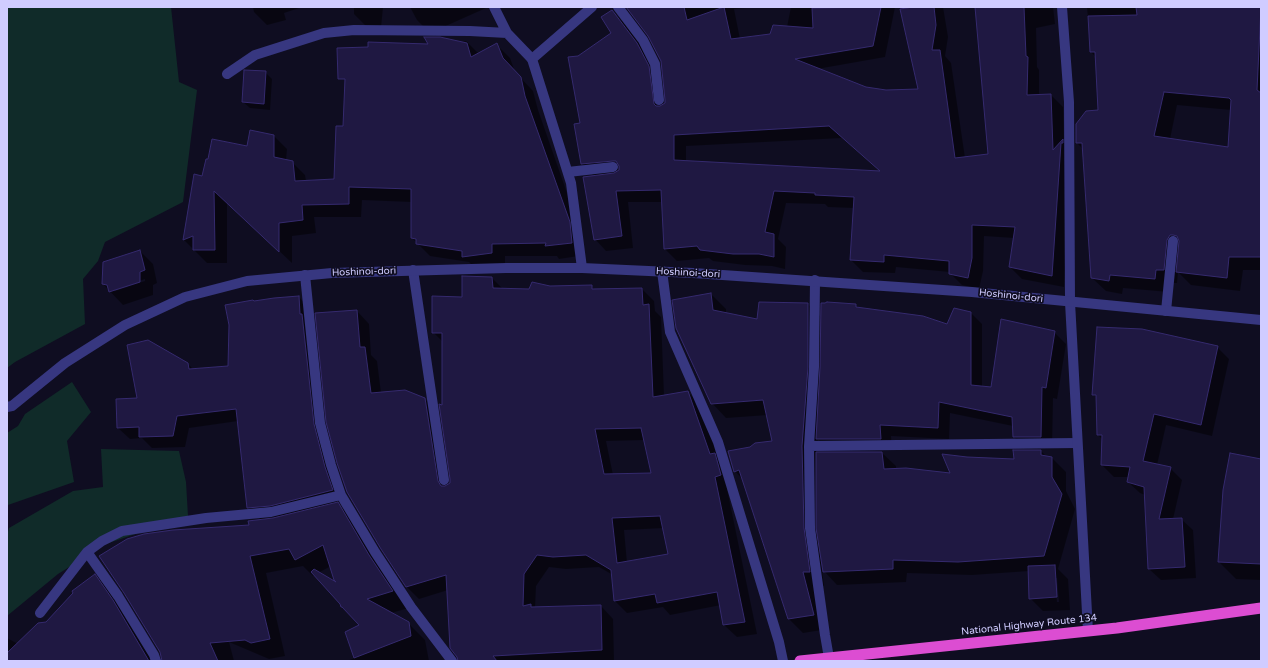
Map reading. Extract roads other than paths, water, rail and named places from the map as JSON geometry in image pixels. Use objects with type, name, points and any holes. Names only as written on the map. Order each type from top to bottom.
[{"type":"highway","name":"National Highway Route 134","points":[[800,661],[1088,631],[1261,608]]},
{"type":"street","points":[[494,7],[507,33],[532,59],[571,183],[582,268]]},
{"type":"street","points":[[532,59],[592,7]]},
{"type":"street","points":[[618,7],[643,40],[655,64],[659,100]]},
{"type":"street","points":[[1062,7],[1069,102],[1070,302],[1088,631]]},
{"type":"street","points":[[227,74],[256,55],[324,33],[354,30],[470,31],[507,33]]},
{"type":"street","points":[[568,172],[614,167]]},
{"type":"street","points":[[1166,311],[1173,241]]},
{"type":"street","name":"Hoshinoi-dori","points":[[7,407],[12,406],[65,363],[125,325],[185,297],[247,281],[332,273],[506,268],[582,268],[662,271],[815,280],[972,292],[1261,320]]},
{"type":"street","points":[[413,270],[444,480]]},
{"type":"street","points":[[662,271],[670,332],[718,442],[779,642],[783,661]]},
{"type":"street","points":[[305,275],[320,423],[331,465],[341,494],[375,552],[411,607],[452,661]]},
{"type":"street","points":[[815,280],[814,367],[809,446],[810,528],[829,658]]},
{"type":"street","points":[[809,446],[1077,443]]},
{"type":"street","points":[[40,614],[87,552],[102,541],[122,531],[206,518],[271,512],[341,494]]},
{"type":"street","points":[[87,552],[118,596],[154,655],[156,661]]}]
